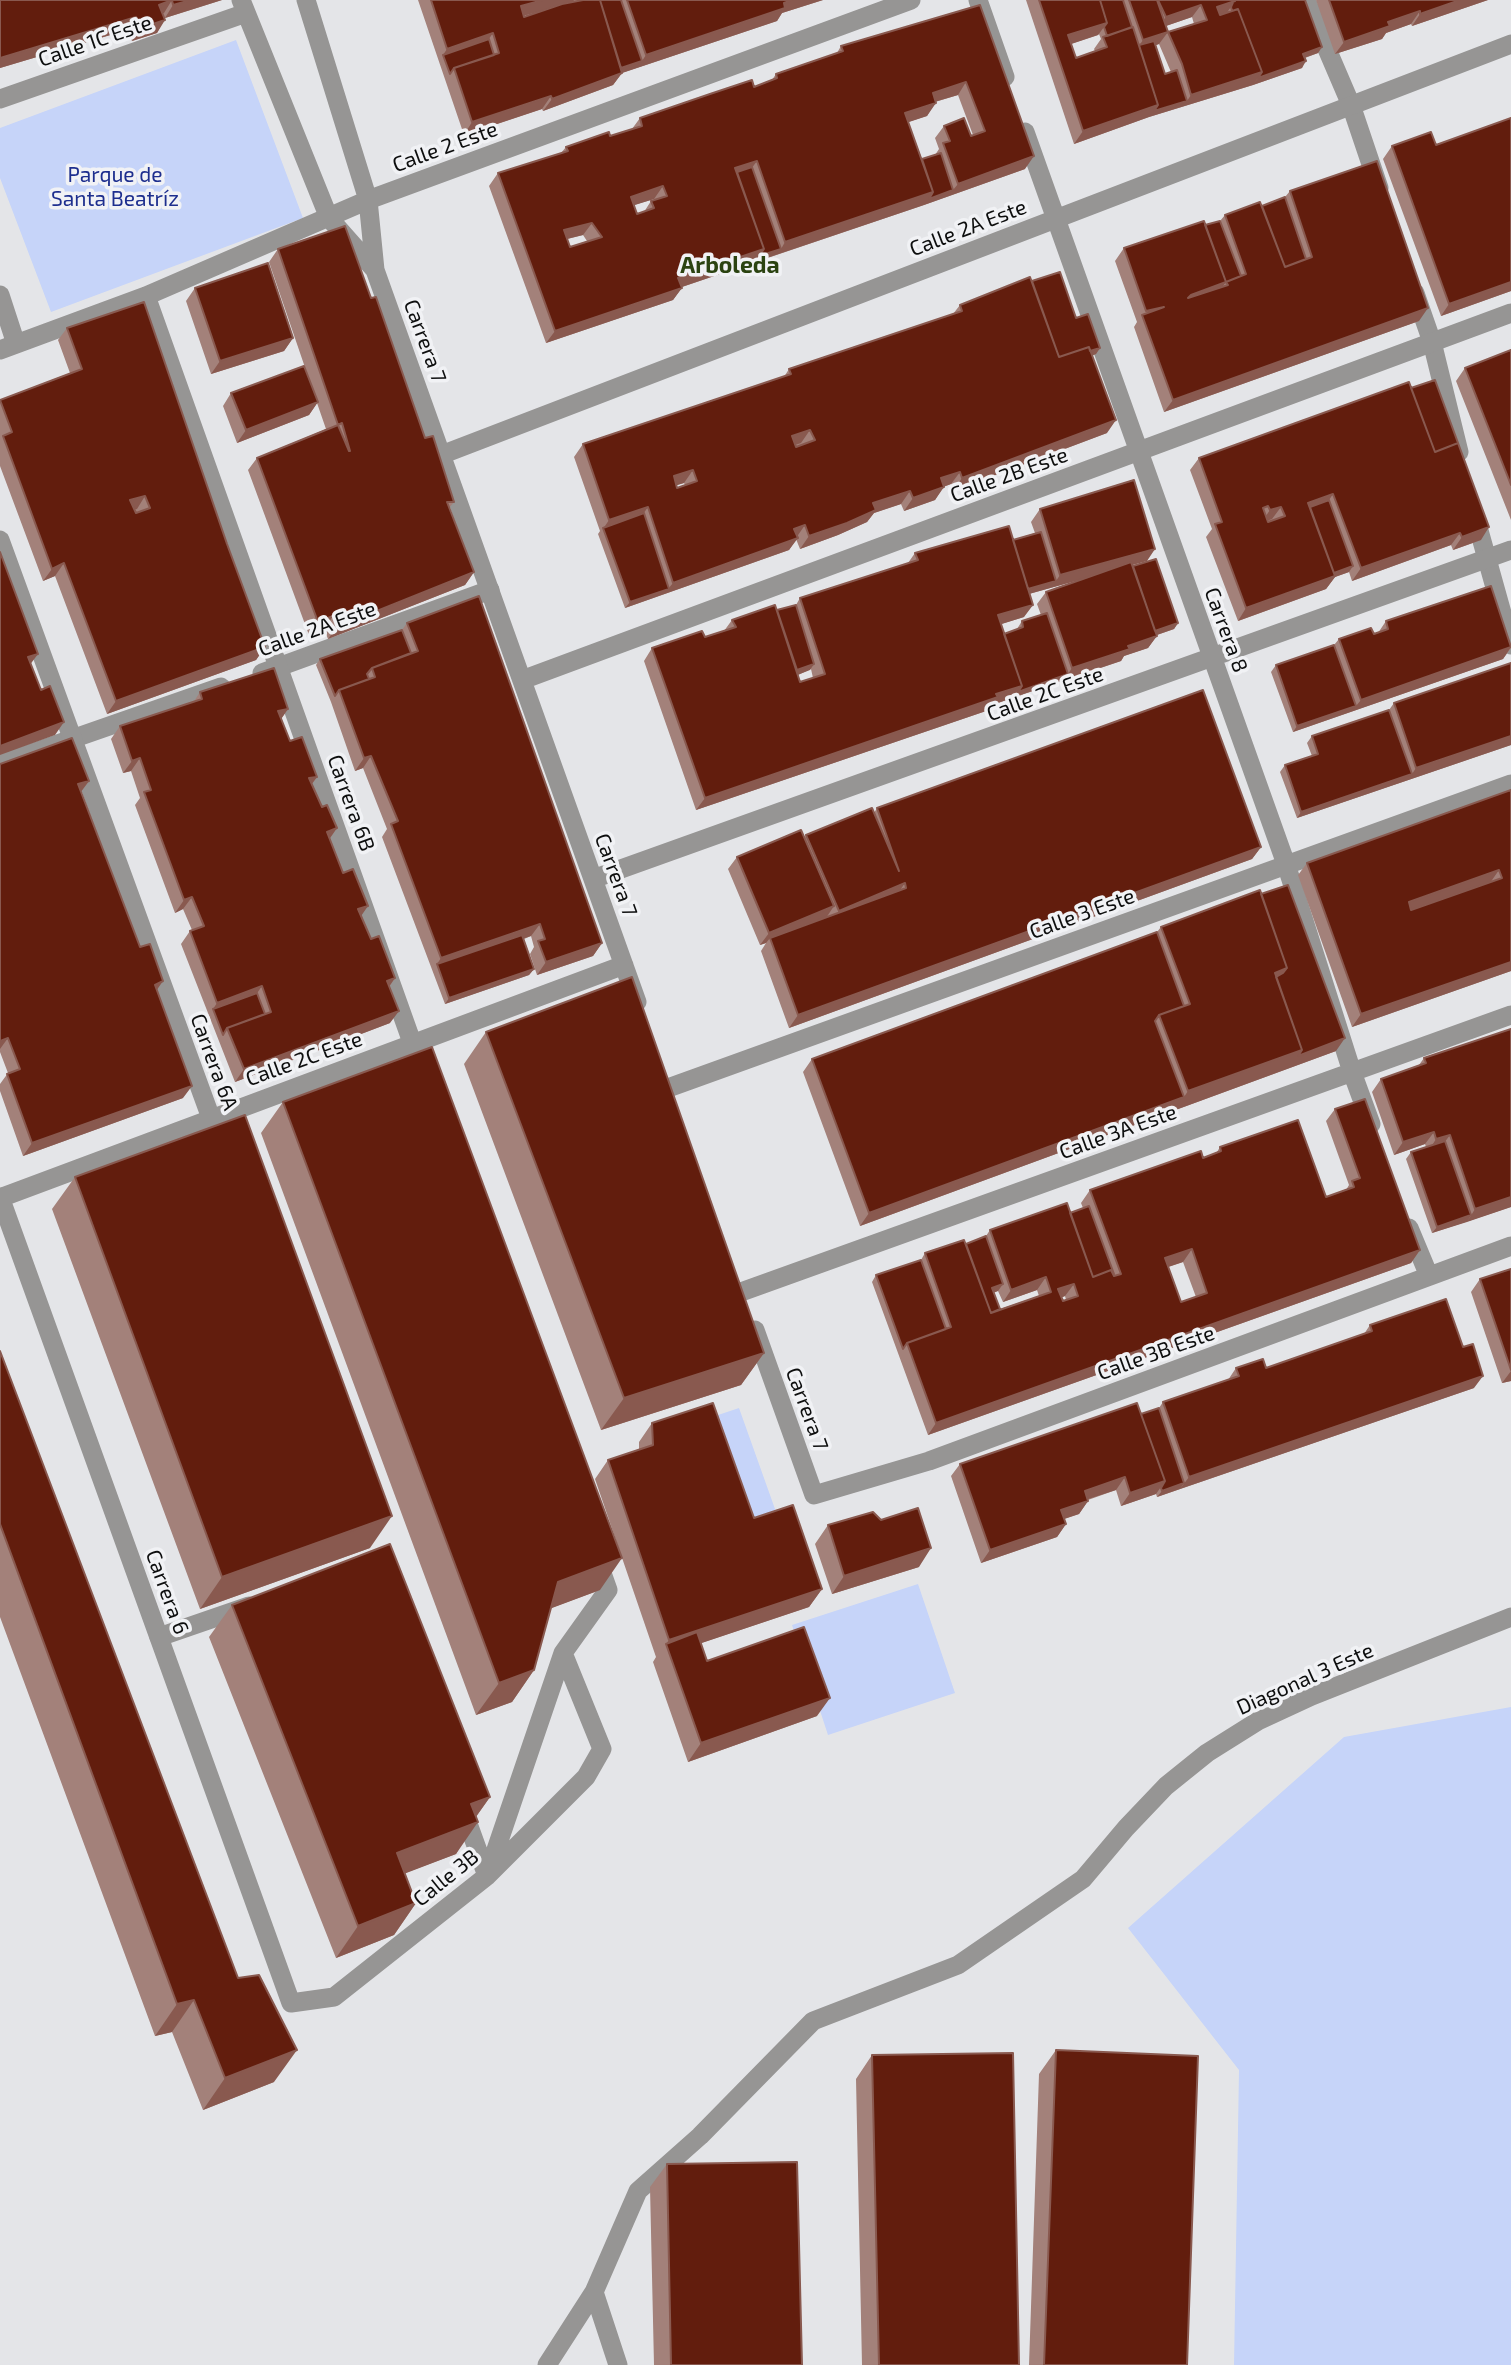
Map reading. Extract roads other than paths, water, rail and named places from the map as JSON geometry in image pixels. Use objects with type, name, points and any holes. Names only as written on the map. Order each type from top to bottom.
[{"type":"street","name":"Carrera 7","points":[[306,0],[369,200],[375,270],[642,1014]]},
{"type":"street","name":"Calle 2 Este","points":[[8,347],[146,296],[369,200],[911,0]]},
{"type":"street","points":[[978,0],[1010,90]]},
{"type":"street","points":[[1306,0],[1351,106],[1387,211]]},
{"type":"street","name":"Carrera 7","points":[[243,6],[329,218],[375,270]]},
{"type":"street","name":"Calle 1C Este","points":[[0,99],[243,6]]},
{"type":"street","name":"Calle 2A Este","points":[[441,455],[1511,44]]},
{"type":"street","name":"Carrera 8","points":[[1019,116],[1286,864],[1375,1137]]},
{"type":"street","points":[[1409,276],[1432,342],[1462,464]]},
{"type":"street","points":[[0,295],[8,347]]},
{"type":"street","name":"Carrera 6B","points":[[146,296],[431,1096]]},
{"type":"street","name":"Calle 2B Este","points":[[522,680],[1511,313]]},
{"type":"street","points":[[1469,491],[1511,645]]},
{"type":"street","name":"Carrera 6A","points":[[0,540],[230,1170]]},
{"type":"street","name":"Calle 2C Este","points":[[593,879],[1511,550]]},
{"type":"street","name":"Calle 2A Este","points":[[0,764],[72,737],[279,668],[490,590]]},
{"type":"street","name":"Calle 3 Este","points":[[668,1088],[1511,784]]},
{"type":"street","name":"Calle 2C Este","points":[[0,1198],[624,965]]},
{"type":"street","name":"Calle 3A Este","points":[[743,1298],[1511,1015]]},
{"type":"street","name":"Carrera 6","points":[[0,1198],[291,2003]]},
{"type":"street","points":[[1404,1214],[1429,1276]]},
{"type":"street","name":"Calle 3B Este","points":[[814,1495],[929,1461],[1511,1246]]},
{"type":"street","name":"Carrera 7","points":[[743,1298],[814,1495]]},
{"type":"street","points":[[486,1876],[563,1653],[608,1590],[589,1538]]},
{"type":"street","points":[[159,1637],[271,1598]]},
{"type":"street","name":"Diagonal 3 Este","points":[[547,2365],[594,2292],[638,2191],[700,2136],[813,2021],[958,1965],[1083,1878],[1166,1786],[1207,1753],[1258,1721],[1312,1696],[1511,1617]]},
{"type":"street","name":"Calle 3B","points":[[291,2003],[334,1997],[486,1876],[586,1777],[602,1749],[563,1653]]},
{"type":"street","points":[[454,1787],[486,1876]]},
{"type":"street","points":[[594,2292],[618,2365]]},
{"type":"district","name":"Arboleda","points":[[730,265]]},
{"type":"park label","name":"Parque de Santa Beatríz","points":[[115,187]]}]
